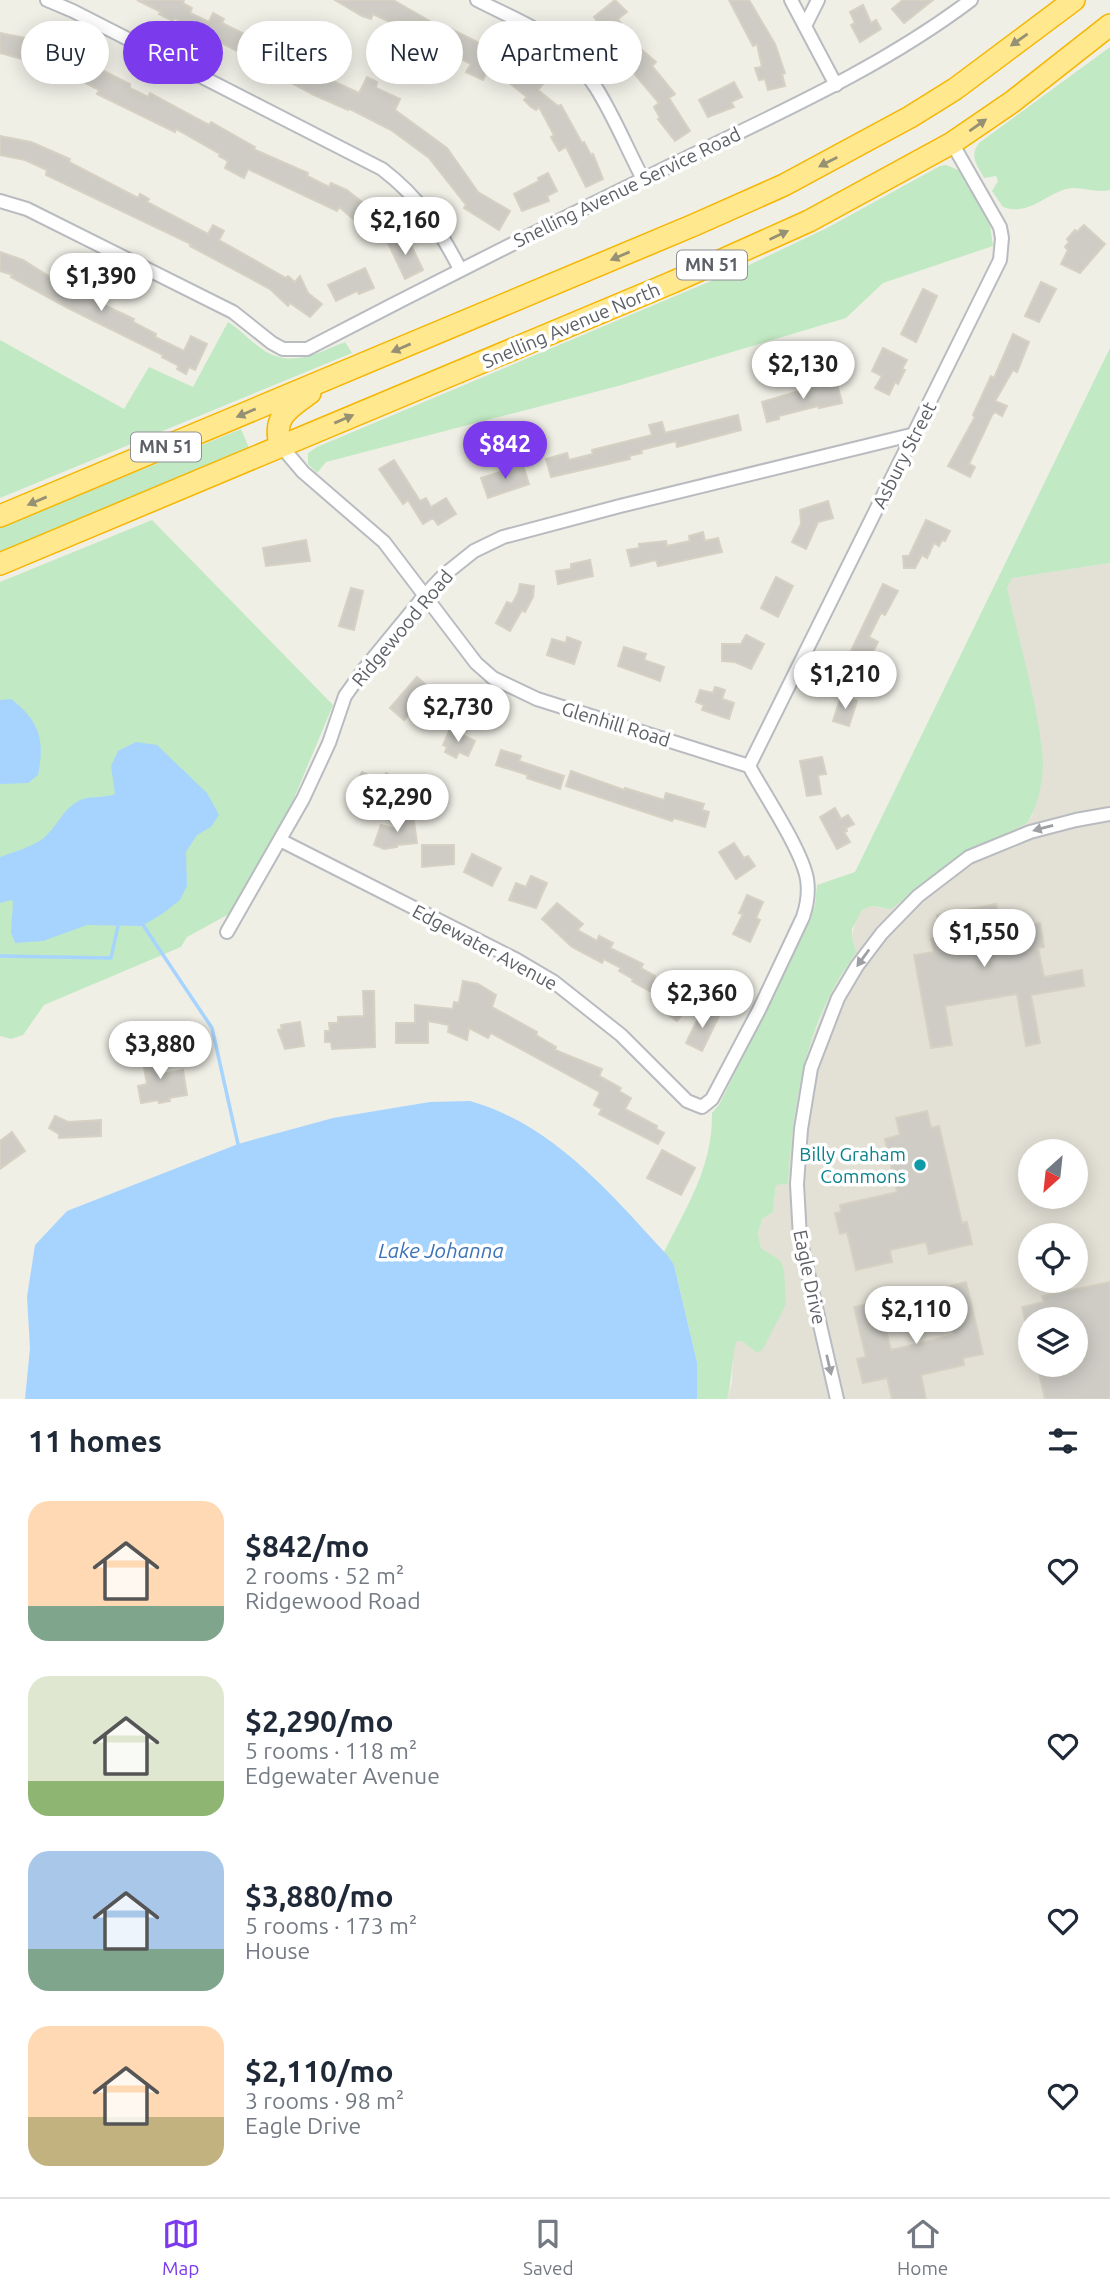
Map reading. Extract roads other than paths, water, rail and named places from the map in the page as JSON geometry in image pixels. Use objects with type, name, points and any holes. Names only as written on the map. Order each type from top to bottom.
[{"type":"highway","name":"MN 51","points":[[0,516],[735,208],[854,149],[955,89],[1074,0]]},
{"type":"highway","name":"Snelling Avenue North","points":[[0,564],[741,253],[831,210],[953,144],[1012,102],[1110,25]]},
{"type":"highway","points":[[281,446],[276,432],[278,422],[291,406],[332,377]]},
{"type":"street","points":[[47,0],[382,169],[401,184],[431,218],[460,269]]},
{"type":"street","points":[[477,0],[535,29],[568,53],[582,68],[643,179]]},
{"type":"street","points":[[791,0],[836,85]]},
{"type":"street","points":[[805,26],[818,0]]},
{"type":"street","name":"Snelling Avenue Service Road","points":[[0,201],[27,209],[233,312],[272,344],[283,349],[307,349],[460,269],[836,85],[913,40],[971,0]]},
{"type":"street","name":"Asbury Street","points":[[749,766],[996,271],[1002,248],[1000,227],[953,144]]},
{"type":"street","name":"Ridgewood Road","points":[[228,932],[321,760],[345,696],[425,595],[444,575],[474,551],[503,537],[915,433]]},
{"type":"street","name":"Glenhill Road","points":[[281,446],[303,472],[384,542],[475,663],[493,678],[537,699],[749,766]]},
{"type":"street","name":"Edgewater Avenue","points":[[280,840],[515,959],[554,982],[621,1035],[687,1101],[702,1107],[712,1100],[759,1010],[803,917],[808,891],[807,877],[799,856],[749,766]]},
{"type":"street","name":"Eagle Drive","points":[[837,1399],[800,1238],[797,1184],[801,1129],[811,1068],[838,998],[857,966],[882,933],[918,896],[969,857],[1030,832],[1110,814]]},
{"type":"water","points":[[11,699],[28,715],[38,732],[40,763],[38,775],[28,783],[0,784],[0,700]]},
{"type":"water","points":[[136,742],[157,745],[207,793],[219,815],[211,827],[197,835],[186,852],[187,886],[180,900],[142,926],[87,925],[43,941],[15,943],[11,932],[13,902],[11,900],[0,903],[0,857],[41,840],[70,808],[83,799],[115,794],[111,766],[118,751]]},
{"type":"water","name":"Lake Johanna","points":[[470,1101],[528,1126],[554,1144],[603,1186],[668,1256],[674,1265],[697,1362],[697,1399],[25,1399],[30,1348],[27,1297],[35,1245],[67,1211],[238,1144],[333,1118],[430,1102]]},
{"type":"waterway","points":[[143,925],[212,1028],[238,1144]]},
{"type":"waterway","points":[[0,956],[111,958],[118,926]]},
{"type":"place","name":"Billy Graham Commons","points":[[920,1165]]}]
